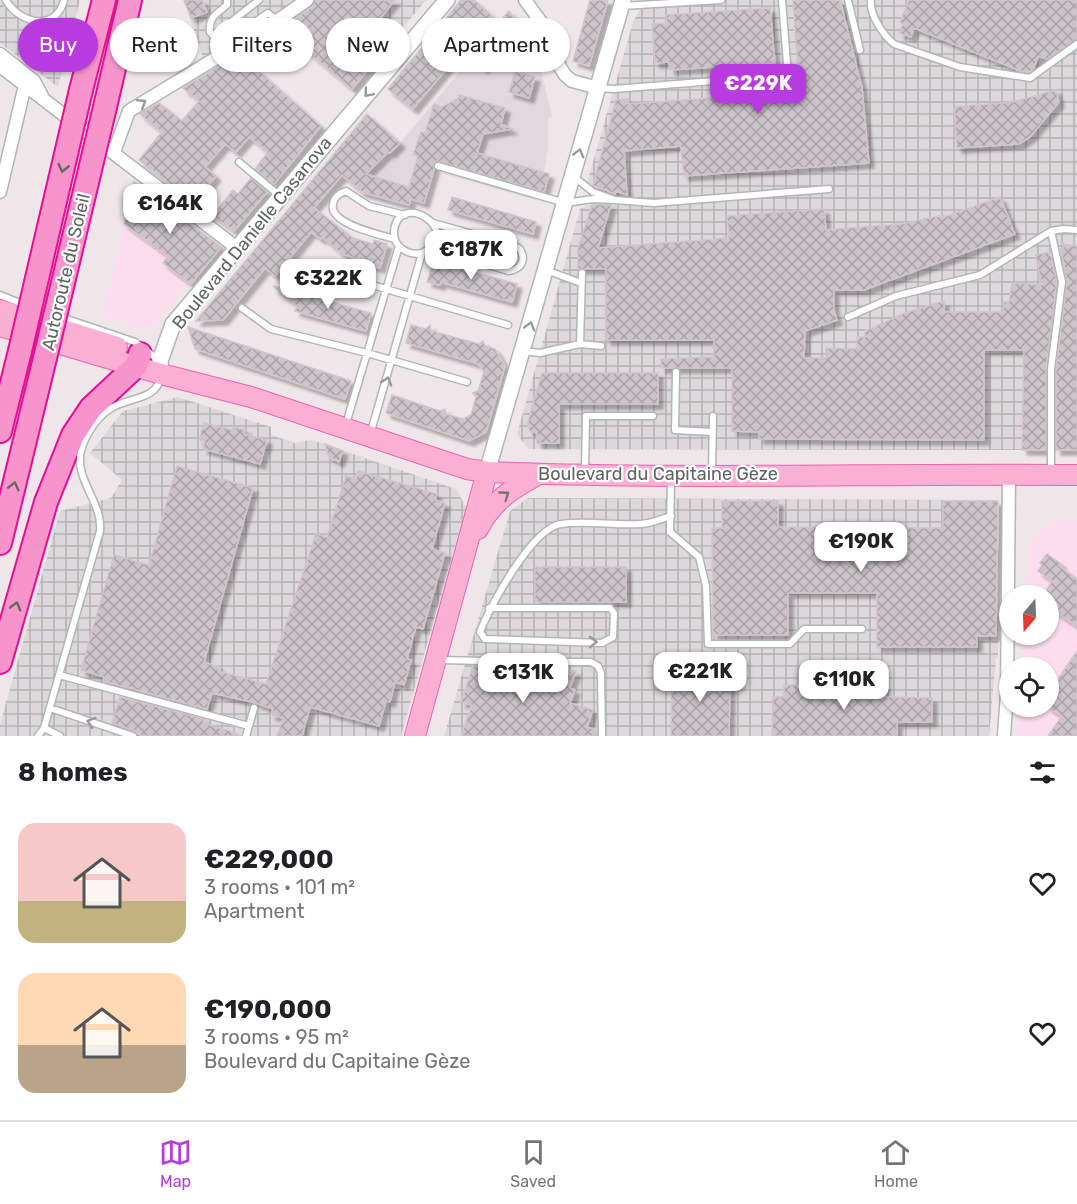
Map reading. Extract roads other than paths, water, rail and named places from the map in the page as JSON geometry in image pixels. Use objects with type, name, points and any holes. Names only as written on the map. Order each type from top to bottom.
[{"type":"highway","name":"Autoroute du Soleil","points":[[0,431],[104,0]]},
{"type":"highway","name":"Autoroute du Soleil","points":[[0,543],[130,0]]},
{"type":"highway","points":[[0,662],[46,502],[73,435],[91,408],[149,364]]},
{"type":"main road","points":[[0,310],[149,364]]},
{"type":"main road","points":[[0,326],[149,364]]},
{"type":"main road","name":"Boulevard du Capitaine Gèze","points":[[149,364],[467,469],[487,472],[671,476],[1077,475]]},
{"type":"main road","points":[[415,736],[487,472]]},
{"type":"main road","points":[[463,561],[484,518],[497,501],[519,484],[539,474]]},
{"type":"street","points":[[281,18],[307,0]]},
{"type":"street","name":"Boulevard Danielle Casanova","points":[[149,364],[173,324],[447,0]]},
{"type":"street","points":[[525,0],[541,22],[565,75],[572,81],[598,88]]},
{"type":"street","points":[[487,472],[623,3]]},
{"type":"street","points":[[0,54],[34,81],[44,100]]},
{"type":"street","points":[[114,152],[129,111],[210,62]]},
{"type":"street","points":[[0,66],[237,248]]},
{"type":"street","points":[[0,192],[25,85]]},
{"type":"street","points":[[1004,736],[1007,693],[1010,474]]},
{"type":"lane","points":[[6,0],[17,13],[32,21],[46,21],[54,16],[64,0]]},
{"type":"lane","points":[[211,18],[227,5],[227,0]]},
{"type":"lane","points":[[236,18],[260,0]]},
{"type":"lane","points":[[623,3],[721,0]]},
{"type":"lane","points":[[598,88],[614,89],[775,76],[785,73],[787,63],[782,0]]},
{"type":"lane","points":[[848,0],[860,50]]},
{"type":"lane","points":[[872,0],[871,6],[885,37],[894,44],[960,67],[1030,78],[1036,76],[1077,44]]},
{"type":"lane","points":[[239,162],[280,197]]},
{"type":"lane","points":[[438,166],[565,203],[593,199],[654,203],[829,189]]},
{"type":"lane","points":[[573,176],[593,192],[615,200]]},
{"type":"lane","points":[[395,239],[350,225],[334,212],[333,201],[346,191],[369,206],[405,215],[421,213],[428,217],[433,223],[436,236],[430,248],[422,253],[409,253],[399,246],[395,239],[396,225],[405,215]]},
{"type":"lane","points":[[430,248],[510,271],[521,266],[523,260],[520,249],[515,246],[433,223]]},
{"type":"lane","points":[[848,317],[896,296],[980,275],[1051,231],[1077,230]]},
{"type":"lane","points":[[1051,231],[1062,282],[1051,369],[1051,475]]},
{"type":"lane","points":[[345,428],[399,246]]},
{"type":"lane","points":[[370,436],[422,253]]},
{"type":"lane","points":[[318,269],[508,325]]},
{"type":"lane","points":[[546,270],[580,283]]},
{"type":"lane","points":[[580,345],[582,273]]},
{"type":"lane","points":[[0,295],[37,308]]},
{"type":"lane","points":[[242,308],[271,329],[368,353],[467,382]]},
{"type":"lane","points":[[38,736],[44,728],[100,531],[101,520],[81,470],[80,454],[84,439],[96,422],[112,407],[152,393],[159,384],[135,342],[48,312]]},
{"type":"lane","points":[[523,351],[540,353],[580,345],[601,346]]},
{"type":"lane","points":[[676,372],[675,430],[713,432]]},
{"type":"lane","points":[[585,475],[586,416],[653,416]]},
{"type":"lane","points":[[712,476],[713,416]]},
{"type":"lane","points":[[671,476],[670,532],[699,557],[706,586],[708,644],[790,644],[804,629],[862,629]]},
{"type":"lane","points":[[489,608],[610,608],[614,613],[613,637],[602,643],[485,639],[480,632],[489,608],[506,581],[535,541],[547,530],[560,524],[642,524],[671,516]]},
{"type":"lane","points":[[436,660],[486,662]]},
{"type":"lane","points":[[510,662],[591,662],[598,666],[601,673],[602,736]]},
{"type":"lane","points":[[59,675],[249,726]]},
{"type":"lane","points":[[50,708],[133,736]]},
{"type":"lane","points":[[246,736],[254,708]]},
{"type":"lane","points":[[44,728],[60,736]]}]
